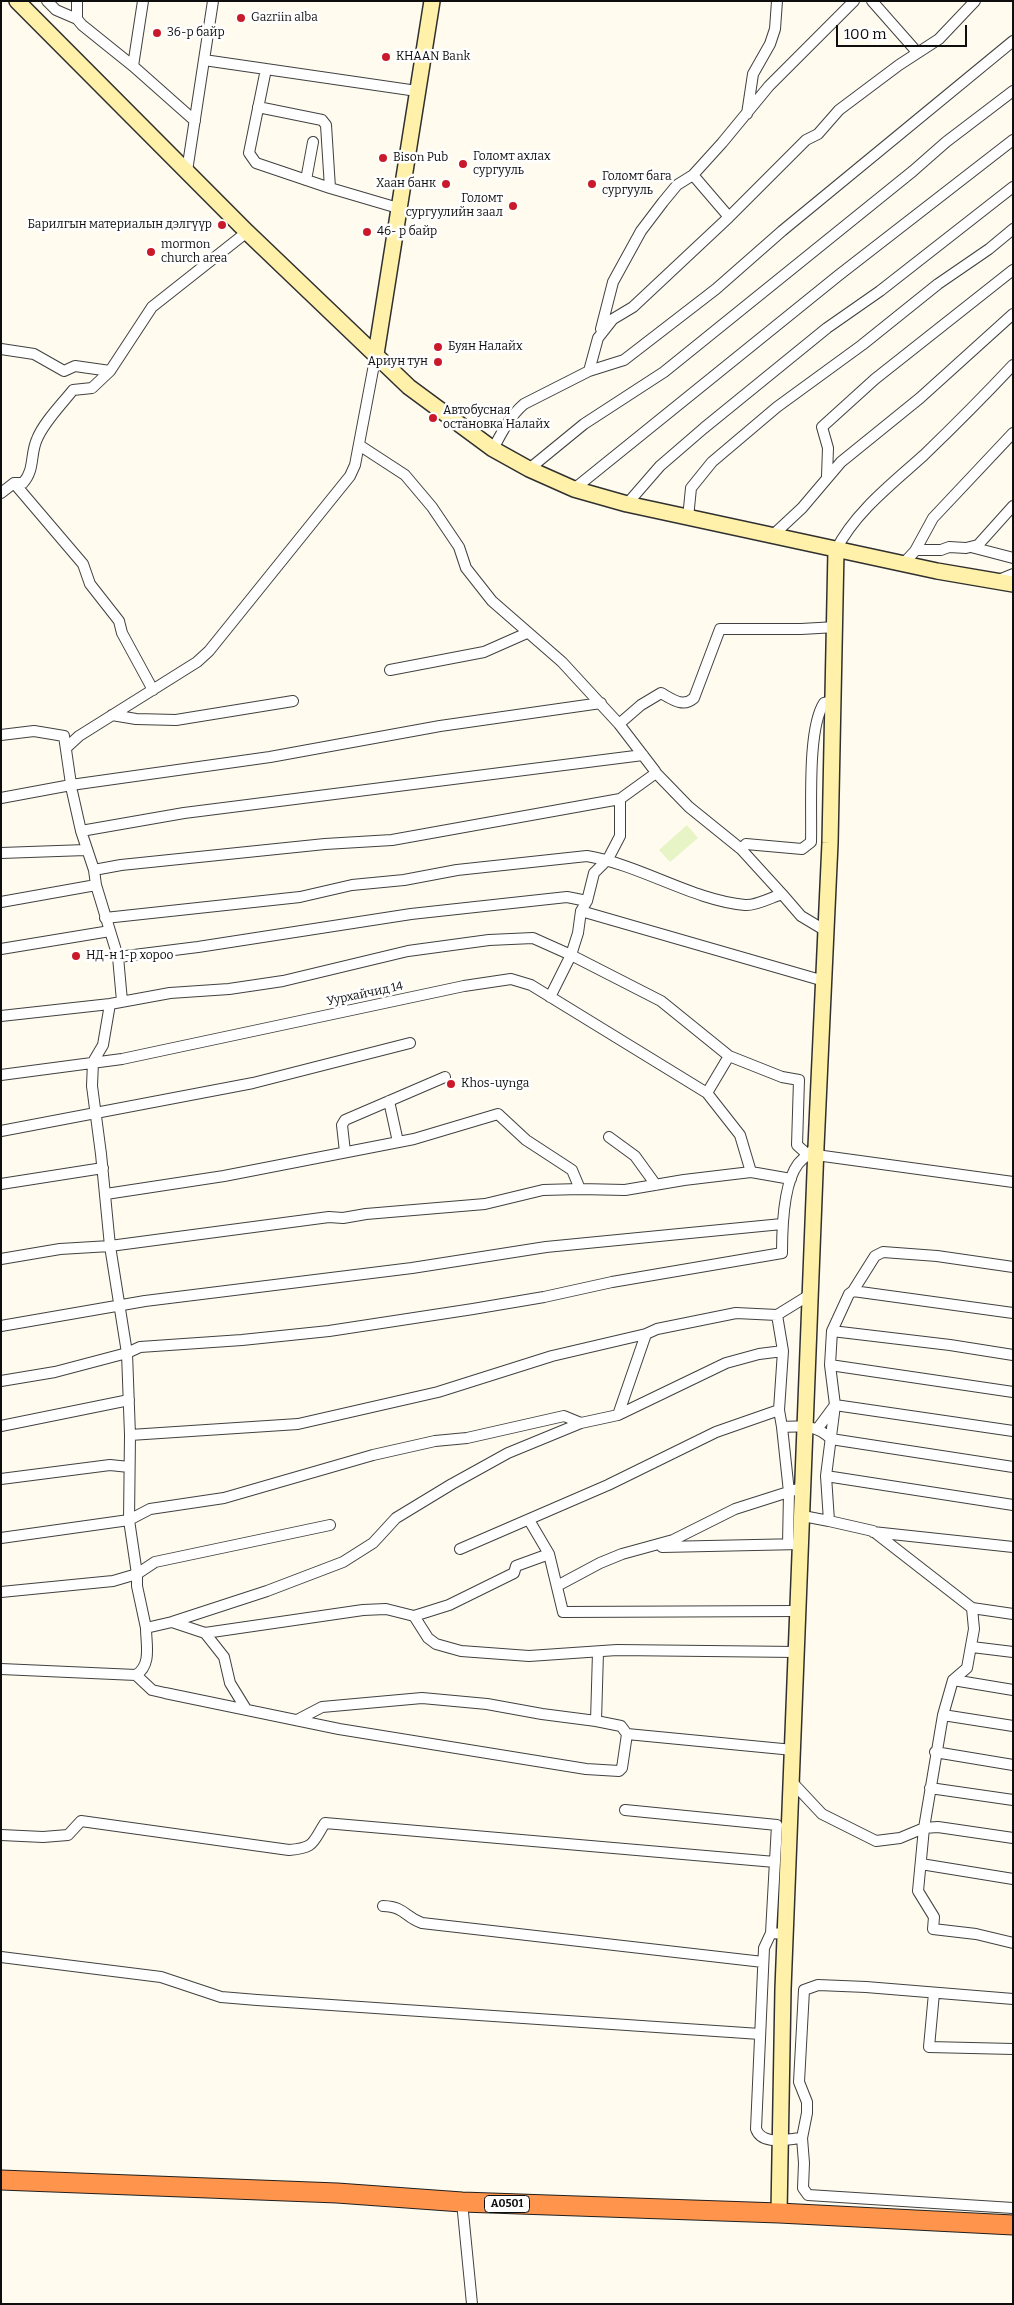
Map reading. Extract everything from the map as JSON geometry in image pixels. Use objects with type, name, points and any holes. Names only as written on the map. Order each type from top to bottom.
[{"type":"highway","name":"A0501","points":[[1,2180],[337,2193],[462,2202],[778,2213],[825,2206],[1011,2217]]},
{"type":"main road","points":[[17,1],[247,232],[409,387],[494,449],[528,469],[574,489],[627,504],[836,550],[1013,584]]},
{"type":"main road","points":[[376,354],[432,1]]},
{"type":"main road","points":[[778,2213],[780,2140],[778,1934],[792,1782],[799,1611],[795,1544],[803,1516],[804,1487],[812,1427],[813,1152],[826,931],[836,627],[836,550]]},
{"type":"street","points":[[47,1],[56,10],[77,19],[195,121]]},
{"type":"street","points":[[77,1],[77,19]]},
{"type":"street","points":[[133,66],[143,1]]},
{"type":"street","points":[[187,171],[213,1]]},
{"type":"street","points":[[747,114],[754,74],[770,44],[775,29],[777,1]]},
{"type":"street","points":[[589,371],[608,311],[614,282],[641,231],[678,185],[693,175],[770,86],[854,1]]},
{"type":"street","points":[[872,1],[917,52]]},
{"type":"street","points":[[598,338],[613,318],[633,307],[729,217],[806,140],[818,134],[839,110],[917,52],[938,39],[975,1]]},
{"type":"street","points":[[494,449],[502,430],[515,412],[524,404],[589,371],[624,360],[716,289],[782,231],[1013,41]]},
{"type":"street","points":[[204,60],[418,91]]},
{"type":"street","points":[[266,69],[250,153],[256,163],[398,208]]},
{"type":"street","points":[[528,469],[584,424],[664,372],[913,171],[941,146],[1013,91]]},
{"type":"street","points":[[258,107],[322,120],[326,124],[330,188]]},
{"type":"street","points":[[574,489],[839,275],[1013,140]]},
{"type":"street","points":[[306,180],[313,142]]},
{"type":"street","points":[[693,175],[729,217]]},
{"type":"street","points":[[627,504],[660,466],[704,428],[827,328],[880,291],[1013,187]]},
{"type":"street","points":[[688,518],[691,488],[712,462],[777,407],[862,345],[938,284],[989,249],[1013,229]]},
{"type":"street","points":[[1,492],[14,483],[23,483],[28,478],[32,465],[33,450],[38,436],[73,390],[92,388],[110,371],[152,307],[247,232]]},
{"type":"street","points":[[827,476],[828,448],[822,427],[875,379],[1013,270]]},
{"type":"street","points":[[772,536],[802,508],[827,476],[841,462],[920,398],[1013,314]]},
{"type":"street","points":[[1,349],[34,354],[64,371],[74,366],[110,371]]},
{"type":"street","points":[[66,748],[79,736],[197,662],[209,651],[350,476],[355,465],[376,354]]},
{"type":"street","points":[[836,550],[847,531],[877,498],[959,421],[1013,365]]},
{"type":"street","points":[[904,564],[916,550],[934,518],[1013,433]]},
{"type":"street","points":[[358,445],[405,475],[432,507],[459,547],[466,568],[492,601],[562,662],[619,724],[656,773],[689,807],[742,849],[801,916],[826,931]]},
{"type":"street","points":[[14,483],[83,564],[90,584],[119,621],[122,633],[154,690]]},
{"type":"street","points":[[916,550],[978,545],[1013,506]]},
{"type":"street","points":[[971,547],[1013,558]]},
{"type":"street","points":[[996,581],[1013,574]]},
{"type":"street","points":[[619,724],[641,705],[661,694],[681,703],[689,703],[694,698],[720,629],[836,627]]},
{"type":"street","points":[[390,670],[484,652],[527,633]]},
{"type":"street","points":[[112,716],[176,720],[293,700]]},
{"type":"street","points":[[742,849],[746,844],[802,849],[811,842],[814,734],[820,710],[824,703],[834,701]]},
{"type":"street","points":[[1,798],[71,784],[270,757],[440,726],[600,703]]},
{"type":"street","points":[[1,735],[34,732],[64,736],[71,784],[81,831],[118,957],[122,1001]]},
{"type":"street","points":[[81,831],[184,813],[643,754]]},
{"type":"street","points":[[94,870],[121,864],[325,844],[392,840],[620,799],[656,773]]},
{"type":"street","points":[[550,997],[572,955],[578,933],[580,911],[587,901],[594,873],[608,859],[620,836],[620,799]]},
{"type":"street","points":[[1,854],[86,850]]},
{"type":"street","points":[[105,918],[300,897],[352,885],[404,880],[456,870],[587,856],[608,859],[679,887],[747,905],[782,894]]},
{"type":"street","points":[[1,902],[96,885]]},
{"type":"street","points":[[118,957],[198,947],[411,914],[567,897],[587,901]]},
{"type":"street","points":[[580,911],[824,981]]},
{"type":"street","points":[[1,949],[110,931]]},
{"type":"street","points":[[1,1016],[110,1004],[170,993],[229,989],[283,980],[408,951],[489,940],[533,938],[572,955],[661,1001],[729,1056],[782,1077],[799,1080],[797,1145],[813,1152],[1013,1182]]},
{"type":"street","name":"Уурхайчид 14","points":[[1,1075],[122,1059],[464,986],[511,979],[531,984],[707,1093]]},
{"type":"street","points":[[1,1670],[136,1675],[142,1671],[147,1660],[146,1628],[137,1586],[129,1520],[130,1435],[127,1354],[118,1307],[110,1246],[106,1194],[92,1086],[93,1062],[103,1045],[110,1004]]},
{"type":"street","points":[[1,1130],[295,1073],[410,1043]]},
{"type":"street","points":[[729,1056],[707,1093],[740,1135],[751,1172]]},
{"type":"street","points":[[345,1152],[342,1125],[345,1120],[445,1077]]},
{"type":"street","points":[[389,1101],[398,1142]]},
{"type":"street","points":[[106,1194],[224,1176],[398,1142],[498,1114],[526,1140],[572,1170],[580,1189]]},
{"type":"street","points":[[609,1137],[636,1156],[656,1185]]},
{"type":"street","points":[[1,1381],[55,1372],[127,1354],[140,1347],[299,1334],[444,1314],[544,1297],[612,1282],[782,1253],[782,1224],[791,1179],[798,1164],[813,1152]]},
{"type":"street","points":[[1,1184],[103,1168]]},
{"type":"street","points":[[1,1259],[60,1249],[110,1246],[328,1217],[343,1218],[366,1214],[485,1204],[543,1190],[625,1190],[751,1172],[791,1179]]},
{"type":"street","points":[[1,1326],[145,1301],[412,1268],[546,1247],[782,1224]]},
{"type":"street","points":[[829,1521],[826,1476],[836,1404],[830,1364],[832,1331],[849,1294],[853,1291],[875,1256],[883,1252],[937,1256],[1013,1267]]},
{"type":"street","points":[[853,1291],[1013,1313]]},
{"type":"street","points":[[130,1435],[298,1424],[438,1392],[552,1356],[646,1334],[657,1329],[736,1313],[777,1315],[811,1294]]},
{"type":"street","points":[[646,1547],[795,1544],[779,1410],[783,1351],[777,1315]]},
{"type":"street","points":[[832,1331],[1013,1355]]},
{"type":"street","points":[[618,1414],[646,1334]]},
{"type":"street","points":[[146,1628],[172,1622],[267,1591],[343,1562],[373,1542],[396,1518],[508,1453],[581,1423],[618,1414],[726,1363],[758,1354],[783,1351]]},
{"type":"street","points":[[830,1364],[1013,1392]]},
{"type":"street","points":[[1,1426],[129,1400]]},
{"type":"street","points":[[812,1427],[836,1404]]},
{"type":"street","points":[[836,1404],[1013,1431]]},
{"type":"street","points":[[460,1549],[608,1486],[716,1432],[779,1410]]},
{"type":"street","points":[[1,1538],[129,1520],[150,1509],[224,1498],[373,1455],[435,1441],[467,1438],[564,1416],[581,1423]]},
{"type":"street","points":[[782,1426],[812,1427],[831,1439],[1013,1467]]},
{"type":"street","points":[[1,1479],[110,1465],[129,1467]]},
{"type":"street","points":[[826,1476],[1013,1505]]},
{"type":"street","points":[[557,1586],[600,1563],[673,1540],[735,1509],[804,1487]]},
{"type":"street","points":[[803,1516],[872,1532],[1013,1547]]},
{"type":"street","points":[[528,1520],[549,1554],[563,1612],[799,1611]]},
{"type":"street","points":[[1,1592],[113,1581],[137,1574],[155,1562],[330,1525]]},
{"type":"street","points":[[872,1532],[972,1608],[1013,1614]]},
{"type":"street","points":[[172,1622],[205,1633],[362,1610],[386,1609],[414,1616],[449,1605],[514,1573],[516,1566],[549,1554]]},
{"type":"street","points":[[972,1608],[972,1647],[967,1668],[953,1680],[943,1715],[924,1828],[918,1891],[934,1917],[933,1929],[976,1934],[1013,1943]]},
{"type":"street","points":[[414,1616],[428,1638],[436,1644],[461,1651],[529,1656],[598,1652],[696,1650],[797,1652]]},
{"type":"street","points":[[205,1633],[224,1657],[230,1683],[246,1708]]},
{"type":"street","points":[[972,1647],[1013,1652]]},
{"type":"street","points":[[596,1721],[598,1652]]},
{"type":"street","points":[[136,1675],[152,1690],[299,1719],[338,1729],[487,1754],[614,1772],[622,1768],[627,1734],[621,1726],[596,1721],[487,1704],[422,1698],[322,1707],[299,1719]]},
{"type":"street","points":[[953,1680],[1013,1690]]},
{"type":"street","points":[[943,1715],[1013,1726]]},
{"type":"street","points":[[627,1734],[793,1750]]},
{"type":"street","points":[[936,1752],[1013,1764]]},
{"type":"street","points":[[792,1782],[822,1814],[876,1841],[900,1838],[924,1828],[938,1827],[1013,1838]]},
{"type":"street","points":[[930,1788],[1013,1800]]},
{"type":"street","points":[[625,1810],[777,1825],[775,1862],[778,1934],[764,1948],[756,2129],[758,2134],[765,2140],[802,2138]]},
{"type":"street","points":[[1,1834],[43,1837],[68,1835],[81,1821],[241,1845],[289,1850],[306,1849],[312,1844],[325,1823],[775,1862]]},
{"type":"street","points":[[921,1864],[1013,1879]]},
{"type":"street","points":[[383,1906],[393,1906],[406,1911],[411,1919],[422,1923],[763,1962]]},
{"type":"street","points":[[1,1956],[162,1977],[221,1997],[760,2034]]},
{"type":"street","points":[[825,2206],[808,2195],[802,2188],[804,2163],[802,2138],[807,2113],[807,2102],[799,2082],[804,1990],[818,1985],[1013,1999]]},
{"type":"street","points":[[934,1993],[930,2047],[1013,2050]]},
{"type":"street","points":[[462,2202],[472,2304]]},
{"type":"green space","points":[[687,825],[698,838],[670,862],[659,850]]},
{"type":"place","name":"Gazriin alba","points":[[241,18]]},
{"type":"place","name":"36-р байр","points":[[157,33]]},
{"type":"place","name":"KHAAN Bank","points":[[386,57]]},
{"type":"place","name":"Bison Pub","points":[[383,158]]},
{"type":"place","name":"Голомт ахлах сургууль","points":[[463,164]]},
{"type":"place","name":"Хаан банк","points":[[446,184]]},
{"type":"place","name":"Голомт бага сургууль","points":[[592,184]]},
{"type":"place","name":"Голомт сургуулийн заал","points":[[513,206]]},
{"type":"place","name":"Барилгын материалын дэлгүүр","points":[[222,225]]},
{"type":"place","name":"46- р байр","points":[[367,232]]},
{"type":"place","name":"mormon church area","points":[[151,252]]},
{"type":"place","name":"Буян Налайх","points":[[438,347]]},
{"type":"place","name":"Ариун тун","points":[[438,362]]},
{"type":"place","name":"Автобусная остановка Налайх","points":[[433,418]]},
{"type":"place","name":"НД-н 1-р хороо","points":[[76,956]]},
{"type":"place","name":"Khos-uynga","points":[[451,1084]]}]
